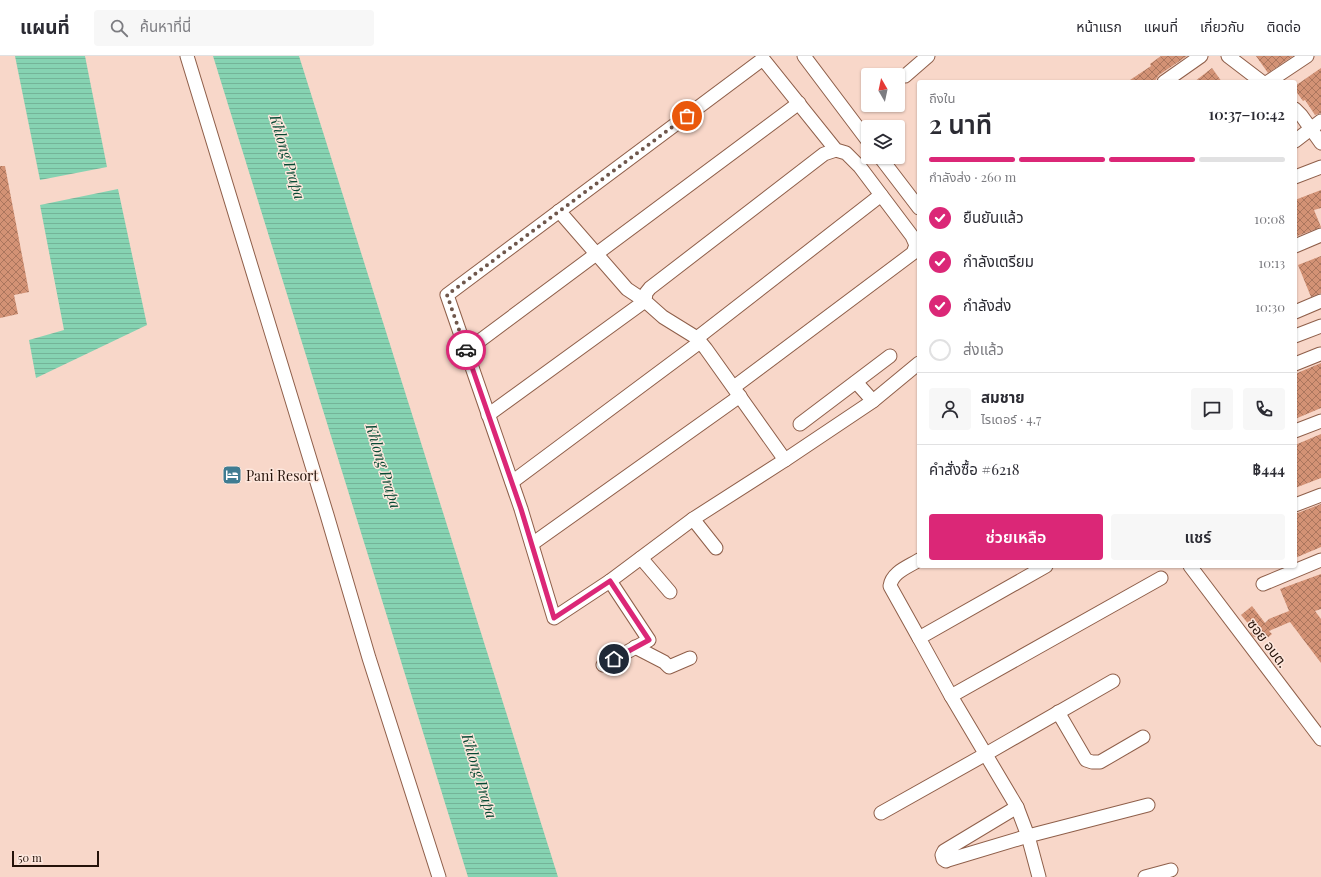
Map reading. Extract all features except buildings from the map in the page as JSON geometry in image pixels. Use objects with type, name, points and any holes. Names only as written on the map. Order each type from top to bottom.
[{"type":"street","points":[[187,56],[369,658],[439,877]]},
{"type":"street","points":[[804,56],[861,132]]},
{"type":"street","points":[[905,76],[928,56]]},
{"type":"street","points":[[1167,80],[1201,56]]},
{"type":"street","points":[[1228,56],[1259,80]]},
{"type":"street","points":[[1271,80],[1306,56]]},
{"type":"street","points":[[532,544],[737,391],[913,252],[916,245],[912,236],[860,167],[846,153],[836,150],[764,59],[447,295],[512,482],[554,618],[610,581],[692,519],[785,460],[873,401],[917,365]]},
{"type":"street","points":[[466,351],[799,103]]},
{"type":"street","points":[[1297,111],[1316,125],[1321,143]]},
{"type":"street","points":[[1297,139],[1316,125]]},
{"type":"street","points":[[488,415],[645,301],[646,293],[650,288],[824,154],[836,150]]},
{"type":"street","points":[[885,164],[917,205]]},
{"type":"street","points":[[1297,176],[1321,167]]},
{"type":"street","points":[[512,482],[699,340],[881,195]]},
{"type":"street","points":[[559,211],[627,289],[645,301],[663,317],[699,340],[785,460]]},
{"type":"street","points":[[1297,245],[1321,235]]},
{"type":"street","points":[[1297,308],[1321,302]]},
{"type":"street","points":[[1297,335],[1321,326]]},
{"type":"street","points":[[1297,363],[1320,354]]},
{"type":"street","points":[[800,424],[890,356]]},
{"type":"street","points":[[856,382],[873,401]]},
{"type":"street","points":[[1297,430],[1321,421]]},
{"type":"street","points":[[1297,504],[1321,494]]},
{"type":"street","points":[[692,519],[716,548]]},
{"type":"street","points":[[641,558],[670,592]]},
{"type":"street","points":[[1263,584],[1321,560]]},
{"type":"street","points":[[917,561],[892,577],[890,586],[951,696],[1017,807],[1028,836],[1039,877]]},
{"type":"street","points":[[919,638],[1042,568]]},
{"type":"street","name":"ซอย อบต.","points":[[1192,568],[1321,739]]},
{"type":"street","points":[[951,696],[1161,578]]},
{"type":"street","points":[[603,665],[649,640],[610,581]]},
{"type":"street","points":[[635,647],[664,662],[670,667],[690,658]]},
{"type":"street","points":[[881,812],[1114,681]]},
{"type":"street","points":[[1058,712],[1086,760],[1092,762],[1100,762],[1142,738]]},
{"type":"street","points":[[1017,807],[944,851],[942,857],[944,860],[1028,836],[1148,805]]},
{"type":"street","points":[[1145,877],[1171,870]]},
{"type":"water","points":[[15,56],[85,56],[107,167],[40,180]]},
{"type":"water","name":"Khlong Prapa","points":[[213,56],[299,56],[558,877],[468,877]]},
{"type":"water","points":[[118,189],[147,325],[36,378],[29,340],[64,330],[40,205]]},
{"type":"way so far","points":[[466,350],[447,295],[687,116]]},
{"type":"place","name":"Pani Resort","points":[[232,475]]},
{"type":"route","points":[[466,350],[521,509],[554,618],[610,581],[649,640],[614,659]]}]
